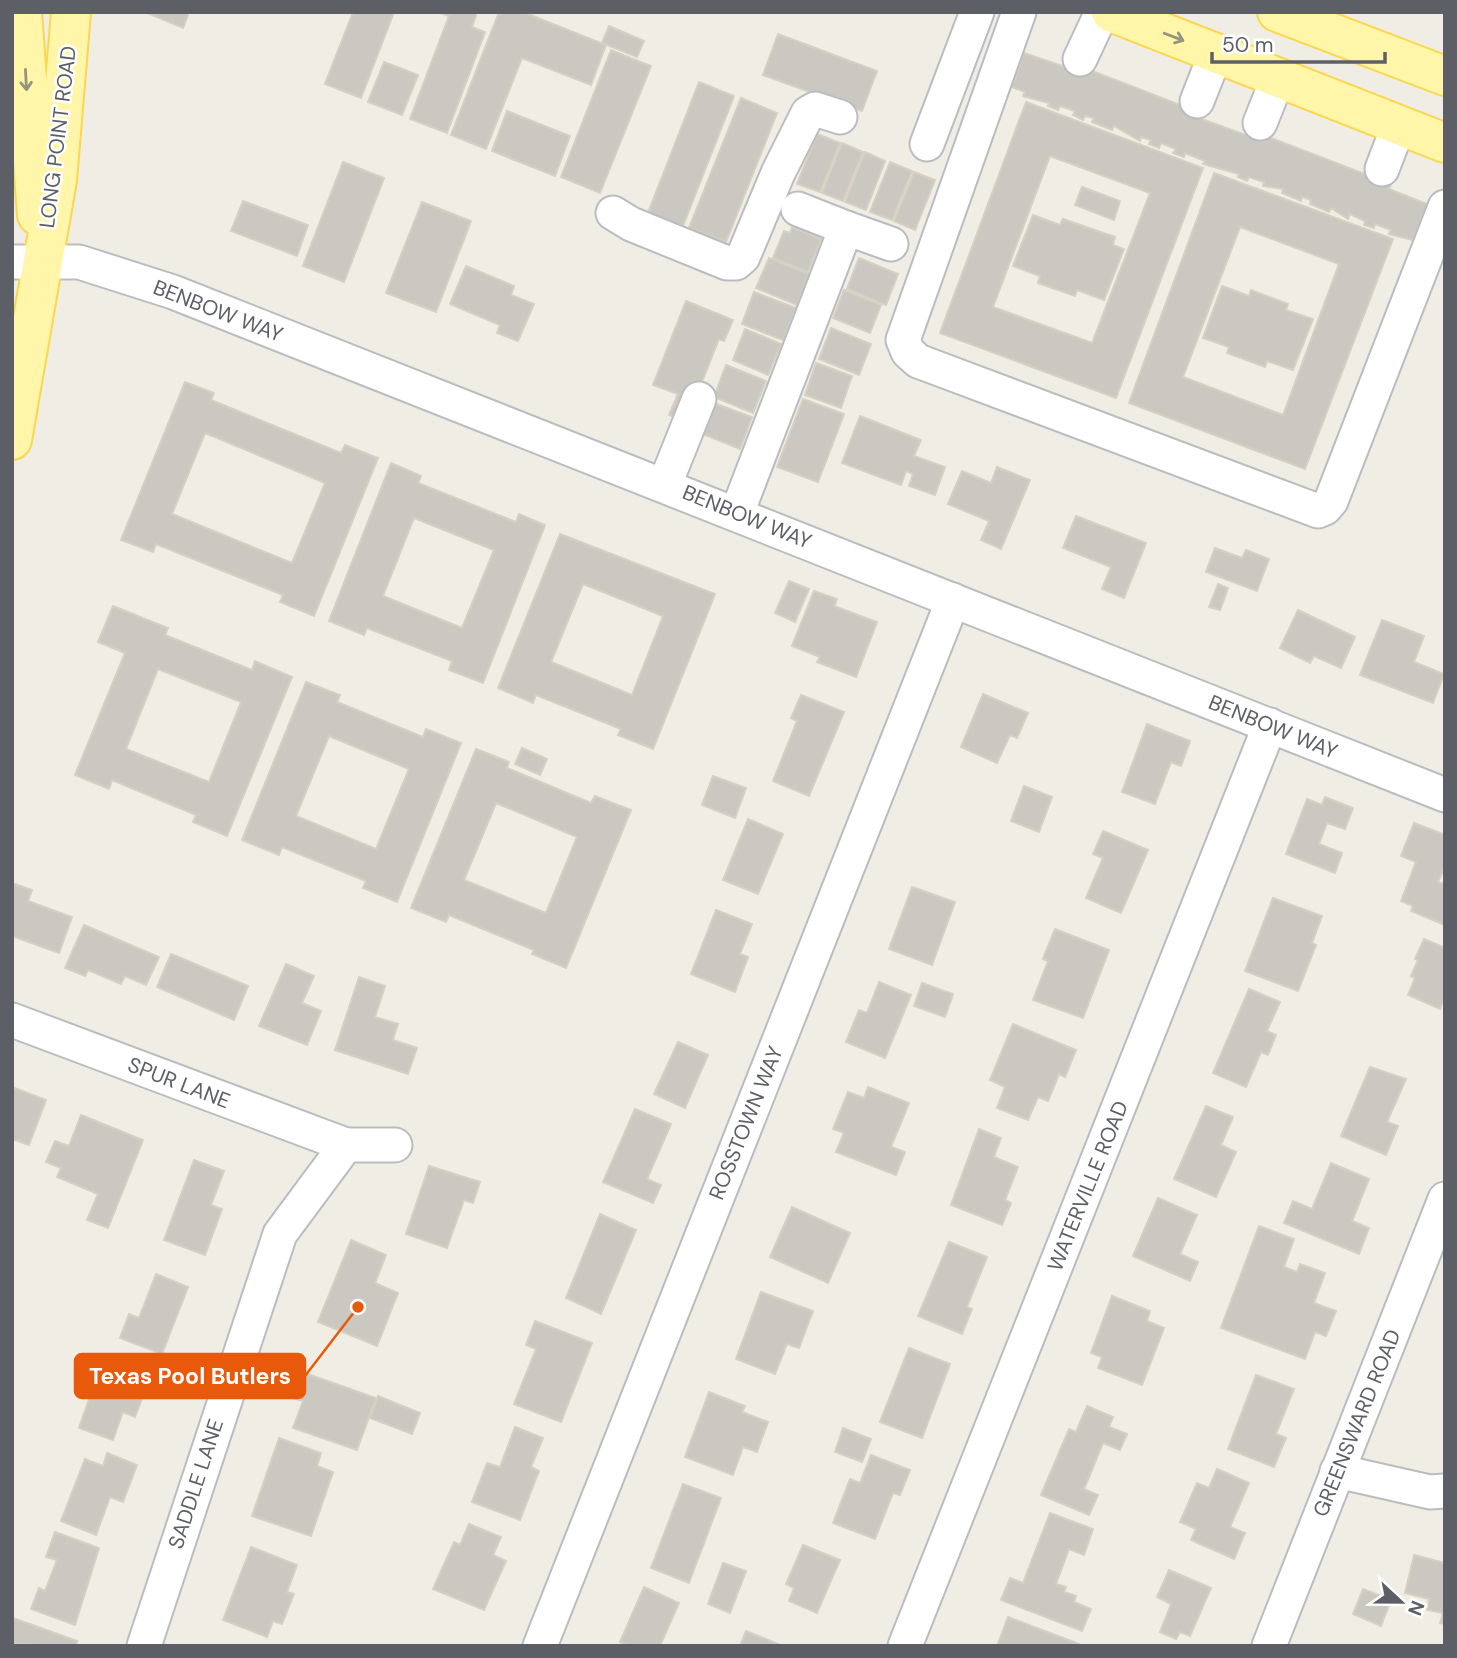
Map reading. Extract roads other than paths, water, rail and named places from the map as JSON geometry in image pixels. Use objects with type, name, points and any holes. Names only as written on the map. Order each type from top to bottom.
[{"type":"main road","name":"LONG POINT ROAD","points":[[12,440],[27,262],[21,148],[22,12]]},
{"type":"main road","name":"LONG POINT ROAD","points":[[27,262],[57,180],[71,12]]},
{"type":"main road","points":[[1111,12],[1445,143]]},
{"type":"main road","points":[[1277,12],[1445,76]]},
{"type":"main road","points":[[1364,111],[1384,53]]},
{"type":"street","points":[[927,144],[976,12]]},
{"type":"street","points":[[1019,12],[903,340],[908,352],[918,361],[1318,511],[1325,509],[1331,501],[1445,207]]},
{"type":"street","points":[[1080,59],[1102,12]]},
{"type":"street","points":[[1197,101],[1216,53]]},
{"type":"street","points":[[1260,123],[1278,78]]},
{"type":"street","points":[[613,214],[715,258],[736,262],[743,257],[778,173],[808,113],[815,109],[840,117]]},
{"type":"street","points":[[1381,169],[1399,125]]},
{"type":"street","points":[[799,209],[891,244]]},
{"type":"street","points":[[737,513],[846,228]]},
{"type":"street","name":"BENBOW WAY","points":[[27,262],[79,262],[173,292],[665,484],[1445,795]]},
{"type":"street","points":[[665,484],[699,399]]},
{"type":"street","name":"ROSSTOWN WAY","points":[[540,1646],[953,600]]},
{"type":"street","name":"WATERVILLE ROAD","points":[[905,1646],[1270,726]]},
{"type":"street","name":"SPUR LANE","points":[[12,1020],[346,1145]]},
{"type":"street","points":[[346,1145],[395,1145]]},
{"type":"street","name":"SADDLE LANE","points":[[144,1646],[280,1234],[346,1145]]},
{"type":"street","name":"GREENSWARD ROAD","points":[[1269,1646],[1445,1199]]},
{"type":"street","points":[[1337,1471],[1418,1490],[1445,1491]]},
{"type":"place","name":"Texas Pool Butlers","points":[[358,1307]]}]
